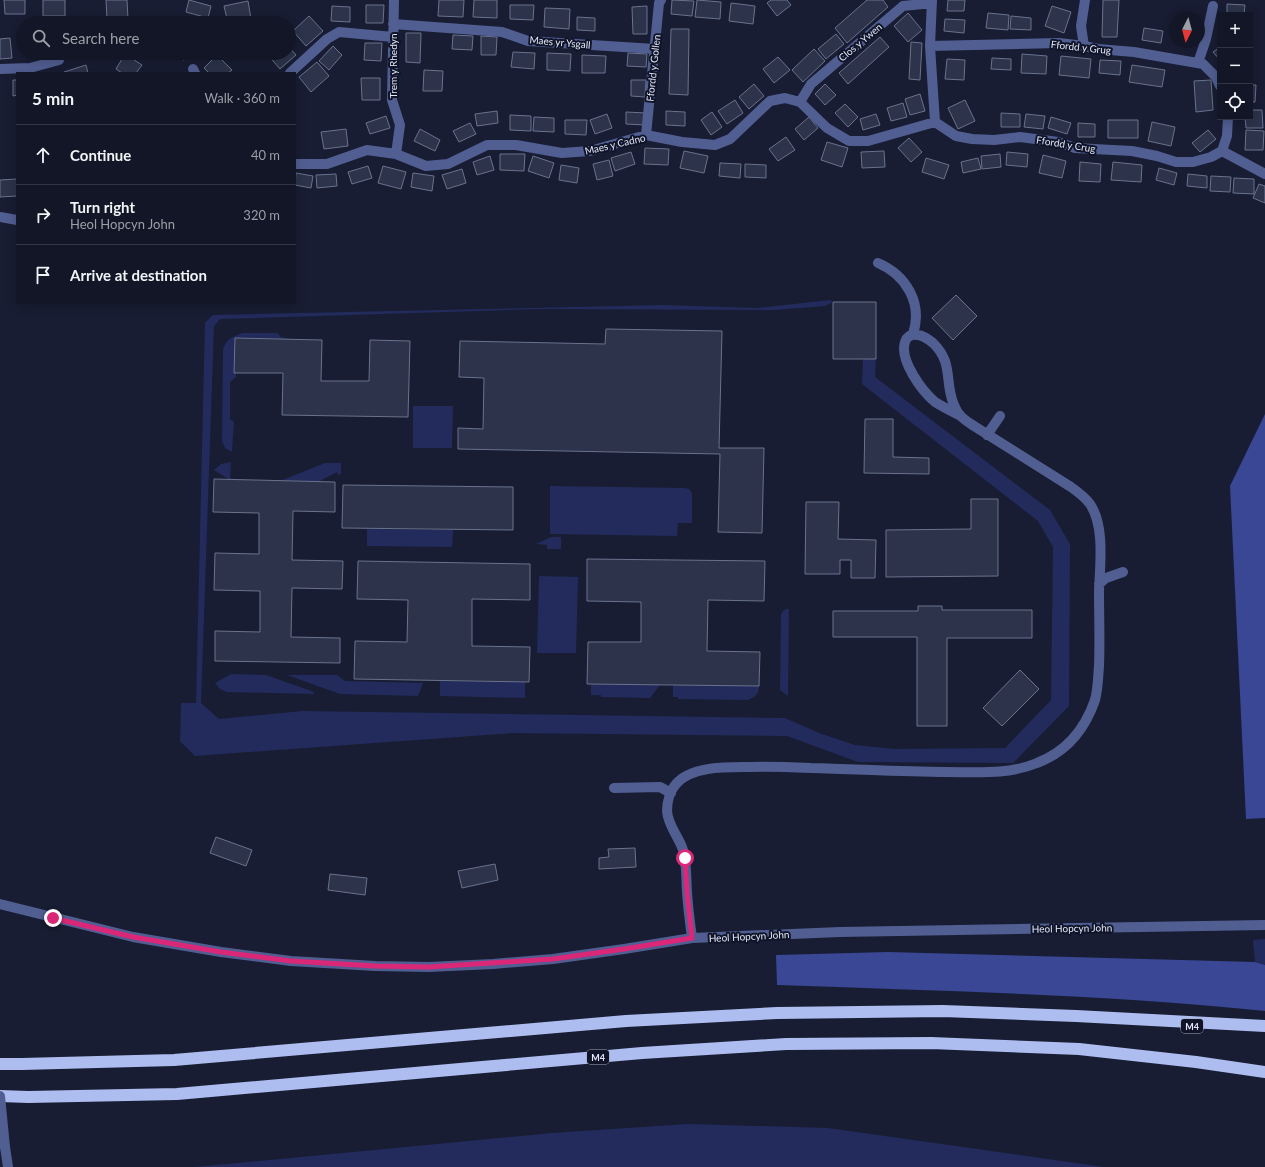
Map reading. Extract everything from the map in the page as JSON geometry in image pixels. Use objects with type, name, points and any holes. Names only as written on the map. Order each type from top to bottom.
[{"type":"highway","name":"M4","points":[[0,1064],[174,1060],[626,1021],[777,1013],[943,1011],[1120,1018],[1242,1031],[1265,1035]]},
{"type":"highway","points":[[1120,1018],[1265,1026]]},
{"type":"highway","name":"M4","points":[[0,1096],[36,1097],[177,1094],[642,1053],[786,1044],[938,1043],[1079,1050],[1196,1062],[1265,1072]]},
{"type":"highway","points":[[1196,1062],[1265,1078]]},
{"type":"street","name":"Trem y Rhedyn","points":[[394,0],[392,100],[400,125],[396,154]]},
{"type":"street","name":"Ffordd y Gollen","points":[[646,135],[659,3],[661,0]]},
{"type":"street","points":[[1084,46],[1081,26],[1086,0]]},
{"type":"street","points":[[800,102],[827,128],[849,141],[868,141],[935,122],[930,46],[932,1]]},
{"type":"street","name":"Clos y Ywen","points":[[800,102],[811,84],[904,6],[932,1]]},
{"type":"street","points":[[1198,63],[1206,39],[1213,6]]},
{"type":"street","name":"Maes yr Ysgall","points":[[393,24],[502,32],[528,41],[655,49]]},
{"type":"street","points":[[291,72],[327,39],[339,32],[393,37]]},
{"type":"street","name":"Ffordd y Grug","points":[[930,46],[1059,43],[1098,49],[1134,52],[1204,64],[1216,77],[1219,84]]},
{"type":"street","points":[[0,69],[30,68],[59,60]]},
{"type":"street","name":"Maes y Cadno","points":[[296,164],[327,164],[367,150],[396,154],[426,166],[448,164],[487,145],[516,145],[562,153],[590,151],[646,135],[682,142],[715,145],[730,139],[770,102],[785,98],[800,102]]},
{"type":"street","points":[[1228,120],[1227,136],[1222,150],[1265,174]]},
{"type":"street","name":"Ffordd y Crug","points":[[935,122],[956,136],[972,139],[994,140],[1020,137],[1058,142],[1075,148],[1132,151],[1157,156],[1176,162],[1193,162],[1211,157],[1222,150]]},
{"type":"street","points":[[0,217],[16,220]]},
{"type":"street","points":[[878,263],[888,267],[899,276],[911,295],[917,317],[913,334]]},
{"type":"street","points":[[692,938],[685,858],[683,849],[668,817],[668,800],[675,784],[684,777],[693,772],[706,770],[758,766],[930,772],[994,772],[1018,770],[1038,763],[1057,753],[1071,741],[1083,726],[1091,711],[1098,685],[1100,648],[1099,529],[1096,516],[1090,504],[1071,487],[935,401],[914,376],[905,355],[904,348],[908,336],[913,334],[920,335],[928,339],[942,354],[947,365],[949,390],[959,415]]},
{"type":"street","points":[[987,435],[1000,416]]},
{"type":"street","points":[[1100,584],[1106,578],[1123,572]]},
{"type":"street","points":[[614,788],[660,786],[671,793]]},
{"type":"street","name":"Heol Hopcyn John","points":[[0,904],[133,937],[221,952],[291,961],[375,966],[429,967],[553,959],[692,938],[840,932],[1265,925]]},
{"type":"street","points":[[0,1096],[8,1167]]},
{"type":"shaded area","points":[[830,300],[833,302],[825,306],[775,310],[542,309],[220,319],[214,326],[201,703],[219,719],[302,711],[785,718],[819,733],[855,745],[895,749],[1005,748],[1051,700],[1053,547],[1038,521],[862,384],[863,359],[876,359],[875,377],[1050,510],[1070,544],[1069,706],[1013,763],[858,762],[787,736],[513,733],[195,756],[180,741],[181,703],[196,703],[205,323],[213,315],[663,305],[757,308]]},
{"type":"shaded area","points":[[242,333],[277,333],[281,337],[302,342],[236,342],[236,377],[230,382],[230,419],[234,422],[232,452],[225,448],[222,441],[223,351],[227,341]]},
{"type":"shaded area","points":[[413,406],[453,406],[452,448],[413,448]]},
{"type":"shaded area","points":[[1265,414],[1265,818],[1246,819],[1230,486]]},
{"type":"shaded area","points":[[231,462],[230,480],[214,470],[221,464]]},
{"type":"shaded area","points":[[325,463],[341,463],[341,474],[338,475],[337,472],[320,481],[280,481]]},
{"type":"shaded area","points":[[550,486],[689,489],[692,493],[692,523],[678,523],[677,536],[550,534]]},
{"type":"shaded area","points":[[367,529],[453,530],[452,547],[367,546]]},
{"type":"shaded area","points":[[551,537],[561,537],[561,549],[547,549],[547,545],[536,544]]},
{"type":"shaded area","points":[[539,576],[578,577],[576,653],[537,653]]},
{"type":"shaded area","points":[[786,609],[789,609],[788,696],[780,690],[781,615]]},
{"type":"shaded area","points":[[231,674],[266,675],[314,692],[314,694],[227,692],[220,689],[215,683]]},
{"type":"shaded area","points":[[287,675],[337,675],[345,681],[423,683],[418,696],[340,694]]},
{"type":"shaded area","points":[[440,681],[525,682],[525,698],[440,696]]},
{"type":"shaded area","points":[[591,684],[660,685],[650,698],[601,697],[601,695],[591,695]]},
{"type":"shaded area","points":[[673,685],[759,686],[756,695],[748,700],[678,699],[678,697],[673,697]]},
{"type":"shaded area","points":[[1265,939],[1265,965],[1255,962],[1253,940]]},
{"type":"shaded area","points":[[888,952],[1255,962],[1265,965],[1265,1011],[1204,1005],[1082,997],[777,985],[776,955]]},
{"type":"shaded area","points":[[688,1124],[828,1128],[1104,1167],[195,1167],[552,1133]]},
{"type":"building","points":[[4,0],[25,0],[25,14],[5,14]]},
{"type":"building","points":[[43,0],[65,0],[65,16],[43,16]]},
{"type":"building","points":[[106,0],[127,0],[128,16],[107,16]]},
{"type":"building","points":[[189,0],[211,6],[208,16],[201,16],[186,12]]},
{"type":"building","points":[[439,0],[464,0],[463,17],[438,16]]},
{"type":"building","points":[[474,0],[497,0],[497,18],[473,17]]},
{"type":"building","points":[[672,0],[694,1],[692,16],[671,14]]},
{"type":"building","points":[[697,0],[721,2],[720,19],[695,17]]},
{"type":"building","points":[[771,0],[787,0],[791,5],[777,16],[767,3]]},
{"type":"building","points":[[867,0],[883,0],[888,7],[847,43],[835,28]]},
{"type":"building","points":[[948,0],[965,0],[964,11],[947,11]]},
{"type":"building","points":[[1103,0],[1119,0],[1117,37],[1102,37]]},
{"type":"building","points":[[248,1],[250,16],[226,16],[224,6]]},
{"type":"building","points":[[731,3],[755,6],[753,24],[729,21]]},
{"type":"building","points":[[1227,4],[1245,5],[1244,12],[1227,12]]},
{"type":"building","points":[[366,5],[384,5],[383,23],[366,23]]},
{"type":"building","points":[[510,5],[534,5],[533,20],[510,19]]},
{"type":"building","points":[[332,6],[350,7],[350,22],[331,21]]},
{"type":"building","points":[[647,6],[647,34],[633,34],[632,7]]},
{"type":"building","points":[[1052,6],[1071,12],[1064,33],[1045,26]]},
{"type":"building","points":[[545,8],[570,9],[569,29],[544,27]]},
{"type":"building","points":[[908,13],[922,30],[908,42],[894,26]]},
{"type":"building","points":[[988,13],[1009,15],[1008,30],[986,28]]},
{"type":"building","points":[[309,16],[323,31],[306,46],[296,34],[296,28]]},
{"type":"building","points":[[1011,16],[1031,18],[1031,30],[1010,29]]},
{"type":"building","points":[[577,17],[595,18],[595,31],[577,30]]},
{"type":"building","points":[[945,19],[965,20],[964,33],[944,31]]},
{"type":"building","points":[[1144,28],[1163,31],[1161,43],[1142,40]]},
{"type":"building","points":[[671,29],[689,29],[688,95],[669,94]]},
{"type":"building","points":[[406,33],[421,33],[420,63],[406,62]]},
{"type":"building","points":[[836,34],[844,44],[826,59],[818,49]]},
{"type":"building","points":[[453,35],[473,36],[472,50],[452,49]]},
{"type":"building","points":[[481,36],[497,37],[496,55],[481,55]]},
{"type":"building","points":[[880,37],[889,47],[848,84],[839,73]]},
{"type":"building","points":[[10,38],[12,58],[0,59],[0,39]]},
{"type":"building","points":[[911,42],[922,43],[920,80],[909,79]]},
{"type":"building","points":[[365,43],[382,43],[381,61],[364,60]]},
{"type":"building","points":[[333,46],[342,55],[329,70],[319,61]]},
{"type":"building","points":[[814,49],[825,61],[803,82],[792,70]]},
{"type":"building","points":[[1217,49],[1217,57],[1213,52]]},
{"type":"building","points":[[513,52],[535,53],[534,69],[511,67]]},
{"type":"building","points":[[547,53],[571,54],[570,71],[547,70]]},
{"type":"building","points":[[628,53],[647,54],[646,67],[627,66]]},
{"type":"building","points":[[1022,54],[1047,56],[1046,74],[1021,73]]},
{"type":"building","points":[[582,55],[606,56],[605,73],[582,73]]},
{"type":"building","points":[[1061,56],[1091,59],[1089,78],[1059,75]]},
{"type":"building","points":[[778,57],[790,70],[774,83],[763,69]]},
{"type":"building","points":[[992,58],[1011,59],[1011,70],[991,69]]},
{"type":"building","points":[[947,59],[965,60],[964,80],[945,79]]},
{"type":"building","points":[[121,60],[134,60],[142,65],[137,72],[120,72],[116,69]]},
{"type":"building","points":[[212,60],[222,60],[232,70],[229,72],[208,72],[204,68]]},
{"type":"building","points":[[272,60],[290,60],[280,69]]},
{"type":"building","points":[[1100,60],[1121,61],[1120,75],[1099,73]]},
{"type":"building","points":[[317,62],[329,76],[311,92],[299,77]]},
{"type":"building","points":[[86,65],[88,72],[64,72]]},
{"type":"building","points":[[1132,65],[1165,70],[1162,87],[1129,82]]},
{"type":"building","points":[[424,70],[443,71],[442,91],[423,91]]},
{"type":"building","points":[[361,78],[380,78],[380,100],[362,100]]},
{"type":"building","points":[[13,80],[16,80],[16,95],[13,96]]},
{"type":"building","points":[[631,80],[646,80],[645,97],[631,96]]},
{"type":"building","points":[[1211,80],[1213,110],[1196,112],[1194,81]]},
{"type":"building","points":[[754,84],[764,96],[749,109],[739,97]]},
{"type":"building","points":[[825,84],[836,95],[825,105],[815,94]]},
{"type":"building","points":[[1253,85],[1256,85],[1255,102],[1253,102]]},
{"type":"building","points":[[920,94],[925,111],[910,115],[905,99]]},
{"type":"building","points":[[735,100],[743,113],[727,124],[718,111]]},
{"type":"building","points":[[965,100],[975,121],[958,129],[948,108]]},
{"type":"building","points":[[903,103],[907,117],[891,121],[887,108]]},
{"type":"building","points":[[845,104],[858,117],[848,127],[835,113]]},
{"type":"building","points":[[1253,110],[1262,110],[1263,128],[1246,128],[1245,120],[1253,120]]},
{"type":"building","points":[[497,111],[498,123],[477,126],[475,114]]},
{"type":"building","points":[[666,111],[685,112],[685,126],[666,125]]},
{"type":"building","points":[[626,112],[646,113],[645,125],[626,124]]},
{"type":"building","points":[[712,112],[722,127],[711,135],[701,120]]},
{"type":"building","points":[[1001,113],[1020,114],[1020,127],[1001,127]]},
{"type":"building","points":[[607,114],[612,128],[595,134],[590,120]]},
{"type":"building","points":[[876,114],[880,125],[863,130],[860,119]]},
{"type":"building","points":[[1026,114],[1045,116],[1043,129],[1024,127]]},
{"type":"building","points":[[510,115],[531,116],[531,131],[510,130]]},
{"type":"building","points":[[386,116],[390,128],[370,134],[366,123]]},
{"type":"building","points":[[534,117],[554,118],[554,132],[533,131]]},
{"type":"building","points":[[809,117],[818,128],[804,140],[795,129]]},
{"type":"building","points":[[1051,117],[1071,123],[1067,134],[1048,128]]},
{"type":"building","points":[[565,120],[587,120],[586,135],[565,134]]},
{"type":"building","points":[[1108,120],[1138,120],[1138,138],[1108,138]]},
{"type":"building","points":[[1152,122],[1175,127],[1171,146],[1148,141]]},
{"type":"building","points":[[470,123],[476,134],[459,142],[453,131]]},
{"type":"building","points":[[1078,123],[1095,124],[1095,137],[1078,137]]},
{"type":"building","points":[[346,129],[348,146],[324,149],[321,132]]},
{"type":"building","points":[[420,129],[440,140],[435,151],[414,141]]},
{"type":"building","points":[[1208,130],[1216,139],[1200,152],[1192,143]]},
{"type":"building","points":[[1246,130],[1264,131],[1263,150],[1245,150]]},
{"type":"building","points":[[786,137],[795,150],[778,161],[769,149]]},
{"type":"building","points":[[909,138],[922,152],[911,162],[898,148]]},
{"type":"building","points":[[827,142],[848,148],[842,167],[821,160]]},
{"type":"building","points":[[645,148],[669,149],[668,165],[644,164]]},
{"type":"building","points":[[684,151],[708,156],[704,173],[680,168]]},
{"type":"building","points":[[884,151],[885,167],[862,168],[861,152]]},
{"type":"building","points":[[631,152],[635,164],[615,171],[611,158]]},
{"type":"building","points":[[1007,152],[1028,154],[1027,167],[1006,165]]},
{"type":"building","points":[[500,154],[525,154],[524,171],[500,170]]},
{"type":"building","points":[[1000,154],[1001,167],[982,169],[981,156]]},
{"type":"building","points":[[1043,155],[1066,161],[1062,178],[1039,173]]},
{"type":"building","points":[[490,156],[494,170],[477,175],[473,162]]},
{"type":"building","points":[[533,156],[554,163],[549,178],[528,171]]},
{"type":"building","points":[[926,158],[949,165],[944,179],[922,172]]},
{"type":"building","points":[[978,158],[981,169],[963,173],[961,162]]},
{"type":"building","points":[[609,160],[613,176],[597,180],[593,164]]},
{"type":"building","points":[[1080,162],[1101,164],[1100,182],[1079,181]]},
{"type":"building","points":[[1113,162],[1142,165],[1141,182],[1111,180]]},
{"type":"building","points":[[720,163],[741,164],[740,178],[719,176]]},
{"type":"building","points":[[745,164],[766,165],[766,178],[745,177]]},
{"type":"building","points":[[561,165],[579,168],[577,183],[559,180]]},
{"type":"building","points":[[368,166],[372,178],[352,184],[348,172]]},
{"type":"building","points":[[383,166],[406,172],[401,189],[378,183]]},
{"type":"building","points":[[1159,168],[1177,173],[1174,185],[1156,180]]},
{"type":"building","points":[[462,169],[466,183],[447,189],[442,175]]},
{"type":"building","points":[[296,173],[313,176],[311,188],[296,185]]},
{"type":"building","points":[[413,173],[434,176],[432,191],[411,187]]},
{"type":"building","points":[[336,174],[337,186],[317,188],[316,175]]},
{"type":"building","points":[[1188,174],[1207,176],[1207,188],[1187,186]]},
{"type":"building","points":[[1211,176],[1231,177],[1230,192],[1210,191]]},
{"type":"building","points":[[1234,178],[1254,179],[1254,194],[1233,193]]},
{"type":"building","points":[[16,179],[16,196],[0,197],[0,180]]},
{"type":"building","points":[[1259,184],[1265,186],[1265,203],[1253,198]]},
{"type":"building","points":[[956,295],[977,316],[953,340],[932,318]]},
{"type":"building","points":[[833,302],[876,302],[876,359],[833,359]]},
{"type":"building","points":[[606,329],[722,331],[719,448],[764,448],[762,533],[718,532],[720,454],[458,449],[458,428],[483,429],[484,378],[459,377],[460,341],[605,344]]},
{"type":"building","points":[[235,338],[322,340],[321,381],[369,381],[370,340],[410,341],[408,417],[282,415],[283,373],[234,373]]},
{"type":"building","points":[[865,419],[893,419],[893,457],[929,458],[929,474],[864,473]]},
{"type":"building","points":[[214,479],[335,482],[335,512],[293,511],[292,560],[343,561],[342,589],[292,588],[291,637],[340,638],[340,663],[215,661],[215,631],[260,632],[260,591],[214,590],[215,553],[259,554],[259,513],[213,512]]},
{"type":"building","points":[[343,485],[513,487],[513,530],[342,528]]},
{"type":"building","points":[[971,499],[998,499],[998,576],[886,577],[886,530],[971,529]]},
{"type":"building","points":[[806,502],[839,502],[838,539],[876,540],[875,578],[851,578],[851,560],[840,560],[840,574],[805,574]]},
{"type":"building","points":[[587,559],[765,561],[764,601],[708,600],[707,651],[760,652],[759,686],[587,684],[588,642],[641,642],[641,602],[587,601]]},
{"type":"building","points":[[358,561],[530,564],[530,600],[472,599],[472,646],[530,647],[529,682],[354,679],[355,641],[407,642],[408,600],[357,599]]},
{"type":"building","points":[[918,606],[942,606],[942,610],[1032,610],[1032,638],[947,638],[947,726],[917,726],[917,637],[833,637],[833,611],[918,611]]},
{"type":"building","points":[[1020,670],[1039,689],[1002,726],[983,708]]},
{"type":"building","points":[[216,837],[252,850],[246,866],[210,853]]},
{"type":"building","points":[[635,848],[636,867],[599,869],[599,858],[609,857],[608,849]]},
{"type":"building","points":[[495,864],[498,880],[462,888],[458,871]]},
{"type":"building","points":[[330,874],[367,878],[365,895],[328,890]]},
{"type":"route","points":[[53,918],[133,937],[221,952],[291,961],[375,966],[429,967],[553,959],[692,938],[689,918],[685,858]]}]
